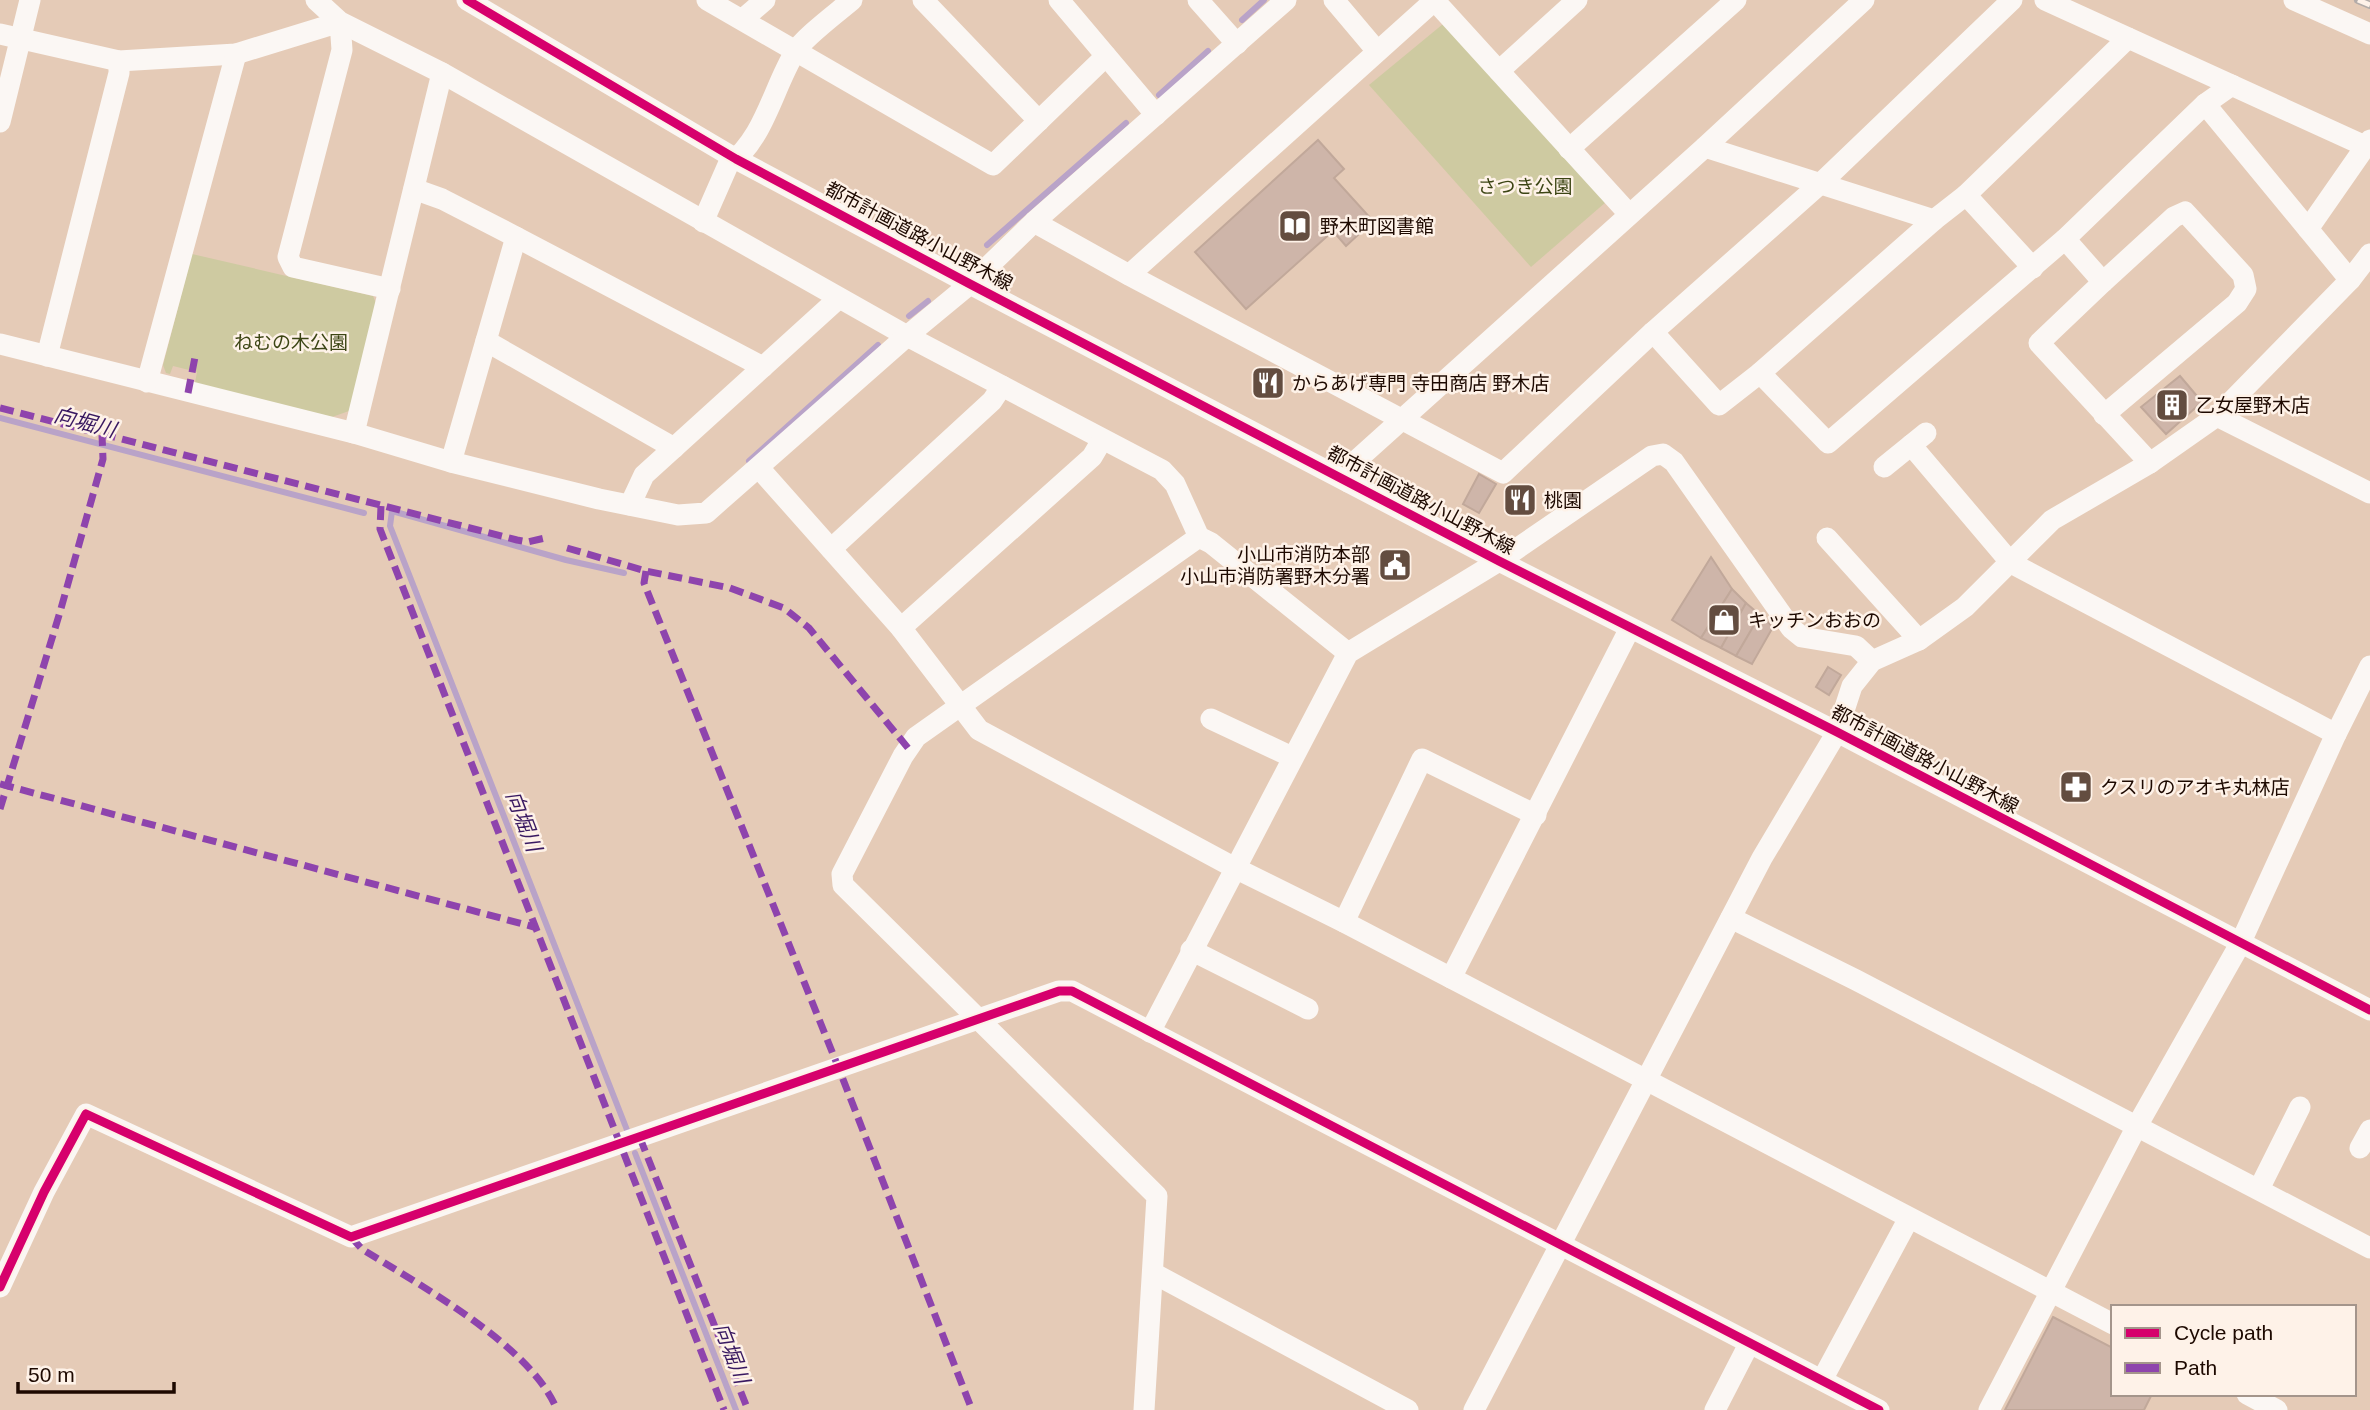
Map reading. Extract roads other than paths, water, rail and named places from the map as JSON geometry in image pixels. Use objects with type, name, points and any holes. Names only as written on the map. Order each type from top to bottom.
[{"type":"street","points":[[0,122],[10,37],[30,0]]},
{"type":"street","points":[[316,0],[340,22],[442,73],[907,336],[1162,470],[1175,484],[1199,537],[1348,653]]},
{"type":"street","name":"都市計画道路小山野木線","points":[[467,0],[736,159],[970,284],[1499,561],[2370,1010]]},
{"type":"street","points":[[707,0],[993,165],[1106,56]]},
{"type":"street","points":[[743,19],[765,0]]},
{"type":"street","points":[[704,222],[728,164],[736,159],[754,135],[796,50],[852,0]]},
{"type":"street","points":[[923,0],[1039,121]]},
{"type":"street","points":[[1059,0],[1156,115]]},
{"type":"street","points":[[1198,0],[1237,44]]},
{"type":"street","points":[[0,344],[354,433],[451,462],[630,505],[678,515],[706,513],[970,284],[1034,222],[1286,0]]},
{"type":"street","points":[[1334,0],[1377,51]]},
{"type":"street","points":[[1129,275],[1435,0],[1629,214]]},
{"type":"street","points":[[1499,71],[1577,0]]},
{"type":"street","points":[[1569,149],[1736,0]]},
{"type":"street","points":[[1348,482],[1359,458],[1864,0]]},
{"type":"street","points":[[1034,222],[1503,473],[1653,332],[1821,184],[2012,0]]},
{"type":"street","points":[[2045,0],[2368,143],[2308,229]]},
{"type":"street","points":[[2294,0],[2370,34]]},
{"type":"street","points":[[10,37],[119,61],[236,54],[340,22]]},
{"type":"street","points":[[340,22],[342,50],[288,257],[293,267],[390,289]]},
{"type":"street","points":[[1653,332],[1719,405],[1760,373],[1966,195],[2128,38]]},
{"type":"street","points":[[147,382],[236,54]]},
{"type":"street","points":[[47,356],[119,73],[119,61]]},
{"type":"street","points":[[354,433],[442,73]]},
{"type":"street","points":[[1760,373],[1828,443],[2033,268],[2205,104],[2232,85]]},
{"type":"street","points":[[2205,104],[2350,280]]},
{"type":"street","points":[[1705,146],[1934,220]]},
{"type":"street","points":[[414,189],[442,199],[763,366]]},
{"type":"street","points":[[1966,195],[2033,268]]},
{"type":"street","points":[[2104,415],[2237,303],[2246,289],[2243,275],[2185,212],[2174,217],[2039,343],[2104,415],[2150,463]]},
{"type":"street","points":[[451,462],[516,237]]},
{"type":"street","points":[[2065,239],[2103,282]]},
{"type":"street","points":[[1474,1410],[1762,859],[1837,733],[1852,686],[1872,662],[1919,640],[1965,607],[2052,520],[2150,463],[2217,416],[2350,280],[2370,254]]},
{"type":"street","points":[[630,505],[643,475],[839,298]]},
{"type":"street","points":[[486,341],[674,448]]},
{"type":"street","points":[[831,549],[992,401],[1002,386]]},
{"type":"street","points":[[2217,416],[2370,493]]},
{"type":"street","points":[[1884,467],[1919,439],[2011,563],[2336,734]]},
{"type":"street","points":[[901,628],[1092,457],[1102,440]]},
{"type":"street","points":[[1150,1032],[1348,653],[1499,561],[1652,456],[1663,454],[1674,463],[1791,628],[1802,637],[1857,646],[1872,662]]},
{"type":"street","points":[[759,468],[901,628],[979,730],[1235,868],[1344,922],[2111,1323]]},
{"type":"street","points":[[1144,1410],[1157,1196],[843,885],[842,874],[903,756],[916,737],[1199,537]]},
{"type":"street","points":[[1828,538],[1919,640]]},
{"type":"street","points":[[1451,978],[1630,628]]},
{"type":"street","points":[[1989,1410],[2137,1126],[2240,944],[2370,666]]},
{"type":"street","points":[[1211,719],[1292,757]]},
{"type":"street","points":[[1344,922],[1422,759],[1536,815]]},
{"type":"street","points":[[1731,918],[2370,1248]]},
{"type":"street","points":[[1191,950],[1308,1009]]},
{"type":"street","points":[[0,1287],[44,1192],[86,1114],[351,1237],[1059,991],[1072,991],[1879,1410]]},
{"type":"street","points":[[2259,1189],[2300,1107]]},
{"type":"street","points":[[1822,1380],[1909,1218]]},
{"type":"street","points":[[1153,1273],[1408,1410]]},
{"type":"street","points":[[1715,1410],[1749,1344]]},
{"type":"street","points":[[2251,1396],[2277,1410]]},
{"type":"waterway","points":[[1242,20],[1264,0]]},
{"type":"waterway","points":[[1159,95],[1208,51]]},
{"type":"waterway","points":[[987,245],[1126,123]]},
{"type":"waterway","points":[[909,316],[928,301]]},
{"type":"waterway","points":[[749,461],[878,345]]},
{"type":"waterway","name":"向堀川","points":[[0,418],[364,513]]},
{"type":"waterway","name":"向堀川","points":[[624,573],[566,560],[392,511],[390,526],[627,1130]]},
{"type":"waterway","name":"向堀川","points":[[635,1153],[736,1410]]},
{"type":"railway","points":[[2358,0],[2370,5]]},
{"type":"place","name":"野木町図書館","points":[[1295,226]]},
{"type":"place","name":"からあげ専門 寺田商店 野木店","points":[[1268,383]]},
{"type":"place","name":"乙女屋野木店","points":[[2172,405]]},
{"type":"place","name":"桃園","points":[[1520,500]]},
{"type":"place","name":"小山市消防本部 小山市消防署野木分署","points":[[1395,565]]},
{"type":"place","name":"キッチンおおの","points":[[1724,620]]},
{"type":"place","name":"クスリのアオキ丸林店","points":[[2076,787]]},
{"type":"park label","name":"さつき公園","points":[[1525,186]]},
{"type":"park label","name":"ねむの木公園","points":[[291,342]]}]
